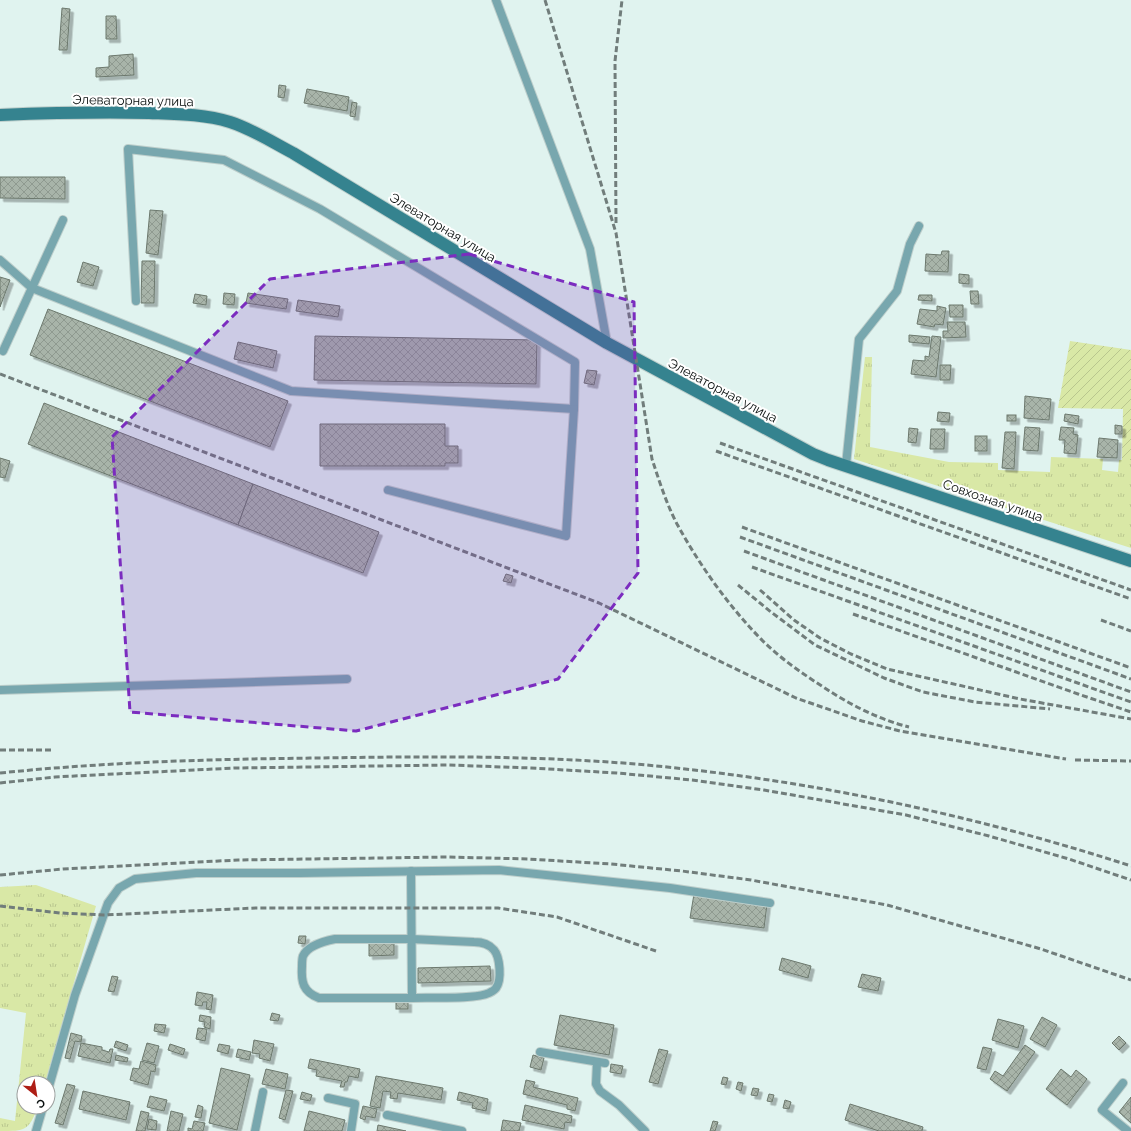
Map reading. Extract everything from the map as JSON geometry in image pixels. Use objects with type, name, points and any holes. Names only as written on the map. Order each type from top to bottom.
[{"type":"street","name":"Элеваторная улица","points":[[0,115],[63,112],[181,114],[206,116],[230,122],[260,135],[293,153],[608,343],[813,454],[846,465]]},
{"type":"street","name":"Совхозная улица","points":[[846,465],[1131,561]]},
{"type":"lane","points":[[496,0],[590,249],[608,343]]},
{"type":"lane","points":[[136,301],[128,149],[224,160],[320,209],[575,362],[574,409],[566,536],[388,490]]},
{"type":"lane","points":[[1,353],[63,220]]},
{"type":"lane","points":[[846,465],[859,338],[897,291],[910,244],[920,226]]},
{"type":"lane","points":[[0,260],[32,288],[291,391],[574,409]]},
{"type":"lane","points":[[0,690],[347,678]]},
{"type":"lane","points":[[52,1075],[75,995],[108,903],[119,888],[134,879],[196,873],[499,870],[670,888],[770,903]]},
{"type":"lane","points":[[411,871],[412,998]]},
{"type":"lane","points":[[336,939],[411,939],[482,942],[494,950],[498,955],[499,980],[496,988],[490,993],[479,997],[319,998],[312,996],[302,982],[303,957],[308,950],[325,941],[336,939]]},
{"type":"lane","points":[[540,1052],[601,1063],[596,1084],[600,1091],[619,1105],[645,1131]]},
{"type":"lane","points":[[1123,1083],[1102,1110],[1128,1131]]},
{"type":"lane","points":[[255,1131],[263,1092]]},
{"type":"lane","points":[[328,1098],[355,1104],[351,1131]]},
{"type":"lane","points":[[36,1131],[41,1115]]},
{"type":"lane","points":[[387,1115],[436,1128],[462,1131]]},
{"type":"highlighted area","points":[[469,254],[634,302],[638,573],[558,679],[356,731],[130,712],[112,437],[270,279]]},
{"type":"green space","points":[[1070,341],[1131,350],[1131,460],[1122,460],[1123,409],[1058,408]]},
{"type":"green space","points":[[865,357],[872,357],[870,447],[949,462],[998,463],[998,470],[1050,472],[1051,457],[1103,459],[1102,470],[1118,472],[1119,460],[1131,460],[1131,548],[854,459]]},
{"type":"green space","points":[[36,885],[96,906],[47,1075],[20,1075],[26,1013],[0,1008],[0,887]]},
{"type":"green space","points":[[16,1111],[16,1115],[35,1115],[32,1121],[21,1130],[0,1131],[0,1118],[15,1121]]},
{"type":"building","points":[[62,8],[70,9],[67,50],[59,50]]},
{"type":"building","points":[[106,16],[116,16],[117,39],[106,39]]},
{"type":"building","points":[[133,54],[134,75],[96,77],[96,68],[109,67],[109,56]]},
{"type":"building","points":[[279,85],[286,86],[284,98],[278,97]]},
{"type":"building","points":[[307,89],[349,97],[347,111],[304,103]]},
{"type":"building","points":[[352,102],[357,103],[355,117],[350,116]]},
{"type":"building","points":[[0,177],[65,177],[65,199],[0,198]]},
{"type":"building","points":[[150,210],[163,211],[158,255],[146,253]]},
{"type":"building","points":[[942,251],[949,251],[948,272],[925,271],[926,254],[941,255]]},
{"type":"building","points":[[142,261],[155,261],[154,303],[141,303]]},
{"type":"building","points":[[83,262],[99,267],[93,286],[77,282]]},
{"type":"building","points":[[959,274],[969,275],[969,284],[959,283]]},
{"type":"building","points":[[0,277],[10,280],[0,307]]},
{"type":"building","points":[[970,291],[978,291],[979,304],[971,304]]},
{"type":"building","points":[[224,293],[235,294],[234,305],[223,304]]},
{"type":"building","points":[[248,293],[288,299],[286,309],[246,303]]},
{"type":"building","points":[[195,294],[207,296],[206,305],[193,303]]},
{"type":"building","points":[[919,295],[932,295],[932,301],[918,300]]},
{"type":"building","points":[[298,300],[340,306],[338,317],[296,311]]},
{"type":"building","points":[[949,305],[963,305],[963,317],[950,317]]},
{"type":"building","points":[[937,306],[946,308],[943,325],[935,324],[934,327],[917,324],[920,309],[937,311]]},
{"type":"building","points":[[48,309],[288,401],[270,447],[30,355]]},
{"type":"building","points":[[947,322],[965,322],[966,337],[943,338],[943,331],[948,331]]},
{"type":"building","points":[[909,335],[930,337],[929,344],[909,342]]},
{"type":"building","points":[[315,336],[537,340],[536,384],[314,380]]},
{"type":"building","points":[[932,336],[941,337],[936,377],[911,374],[913,360],[925,361],[925,356],[929,357]]},
{"type":"building","points":[[238,342],[277,351],[273,368],[234,359]]},
{"type":"building","points":[[940,365],[951,365],[950,380],[940,380]]},
{"type":"building","points":[[587,370],[597,371],[594,385],[584,383]]},
{"type":"building","points":[[1025,396],[1051,399],[1049,420],[1024,418]]},
{"type":"building","points":[[44,403],[253,484],[238,525],[28,444]]},
{"type":"building","points":[[938,412],[950,413],[949,422],[937,421]]},
{"type":"building","points":[[1065,414],[1079,416],[1078,424],[1064,421]]},
{"type":"building","points":[[1007,415],[1016,415],[1016,421],[1007,421]]},
{"type":"building","points":[[320,424],[445,424],[445,446],[458,446],[458,463],[445,463],[445,466],[320,466]]},
{"type":"building","points":[[1115,425],[1122,426],[1122,434],[1115,434]]},
{"type":"building","points":[[1025,427],[1040,428],[1038,451],[1023,450]]},
{"type":"building","points":[[1061,427],[1074,428],[1073,434],[1078,435],[1076,454],[1064,453],[1065,440],[1059,440]]},
{"type":"building","points":[[909,428],[918,429],[916,443],[908,442]]},
{"type":"building","points":[[931,429],[945,429],[944,449],[930,449]]},
{"type":"building","points":[[1005,432],[1016,432],[1014,469],[1002,468]]},
{"type":"building","points":[[975,436],[987,436],[987,451],[975,451]]},
{"type":"building","points":[[1099,438],[1118,440],[1117,458],[1097,457]]},
{"type":"building","points":[[0,458],[10,461],[5,478],[0,477]]},
{"type":"building","points":[[253,484],[379,532],[363,573],[238,525]]},
{"type":"building","points":[[506,574],[513,576],[511,583],[503,581]]},
{"type":"building","points":[[694,894],[767,904],[764,928],[690,918]]},
{"type":"building","points":[[299,936],[306,936],[305,944],[298,943]]},
{"type":"building","points":[[369,942],[394,942],[394,955],[369,956]]},
{"type":"building","points":[[782,958],[811,966],[808,978],[779,970]]},
{"type":"building","points":[[490,966],[491,981],[418,983],[418,968]]},
{"type":"building","points":[[862,974],[881,978],[878,991],[858,987]]},
{"type":"building","points":[[112,976],[118,977],[114,992],[108,991]]},
{"type":"building","points":[[197,992],[213,995],[211,1010],[206,1009],[207,1002],[203,1002],[202,1006],[195,1005]]},
{"type":"building","points":[[396,1001],[408,1001],[408,1009],[396,1009]]},
{"type":"building","points":[[272,1013],[280,1015],[278,1021],[270,1020]]},
{"type":"building","points":[[200,1015],[211,1017],[210,1029],[204,1027],[205,1022],[199,1021]]},
{"type":"building","points":[[560,1015],[614,1025],[609,1055],[554,1045]]},
{"type":"building","points":[[1042,1017],[1057,1025],[1045,1047],[1030,1039]]},
{"type":"building","points":[[998,1019],[1024,1026],[1018,1048],[992,1040]]},
{"type":"building","points":[[155,1024],[166,1025],[164,1033],[154,1031]]},
{"type":"building","points":[[198,1028],[207,1029],[205,1041],[196,1039]]},
{"type":"building","points":[[71,1033],[82,1036],[81,1042],[75,1041],[70,1059],[65,1058]]},
{"type":"building","points":[[1119,1036],[1126,1043],[1119,1050],[1112,1043]]},
{"type":"building","points":[[254,1040],[274,1044],[270,1061],[259,1058],[260,1054],[252,1053]]},
{"type":"building","points":[[116,1041],[128,1045],[126,1051],[114,1047]]},
{"type":"building","points":[[81,1043],[102,1047],[102,1050],[109,1052],[110,1049],[113,1049],[110,1063],[78,1056]]},
{"type":"building","points":[[147,1043],[159,1046],[154,1063],[142,1060]]},
{"type":"building","points":[[170,1044],[185,1049],[183,1055],[168,1050]]},
{"type":"building","points":[[219,1044],[230,1046],[228,1054],[217,1051]]},
{"type":"building","points":[[1025,1045],[1035,1052],[1007,1091],[990,1079],[995,1071],[1003,1076]]},
{"type":"building","points":[[983,1047],[992,1049],[986,1070],[977,1068]]},
{"type":"building","points":[[238,1049],[251,1052],[249,1060],[236,1057]]},
{"type":"building","points":[[659,1049],[668,1051],[658,1084],[649,1082]]},
{"type":"building","points":[[116,1055],[128,1058],[127,1062],[115,1060]]},
{"type":"building","points":[[533,1055],[544,1058],[541,1070],[530,1067]]},
{"type":"building","points":[[310,1059],[360,1069],[358,1078],[349,1076],[344,1087],[340,1087],[342,1081],[316,1076],[317,1070],[308,1068]]},
{"type":"building","points":[[141,1061],[156,1065],[155,1072],[151,1071],[148,1085],[130,1080],[133,1068],[139,1069]]},
{"type":"building","points":[[611,1064],[623,1066],[621,1074],[610,1072]]},
{"type":"building","points":[[221,1068],[250,1075],[237,1130],[209,1123]]},
{"type":"building","points":[[266,1069],[288,1074],[285,1089],[262,1084]]},
{"type":"building","points":[[1061,1069],[1071,1077],[1076,1070],[1087,1079],[1067,1105],[1046,1089]]},
{"type":"building","points":[[376,1076],[443,1088],[441,1100],[398,1093],[397,1099],[390,1098],[391,1092],[383,1091],[380,1108],[370,1106]]},
{"type":"building","points":[[723,1077],[728,1078],[726,1085],[721,1084]]},
{"type":"building","points":[[526,1080],[535,1082],[533,1087],[578,1098],[575,1111],[567,1109],[567,1105],[523,1094]]},
{"type":"building","points":[[738,1082],[743,1083],[741,1091],[736,1089]]},
{"type":"building","points":[[67,1084],[75,1086],[63,1125],[55,1123]]},
{"type":"building","points":[[753,1088],[759,1089],[757,1096],[751,1095]]},
{"type":"building","points":[[286,1090],[293,1091],[285,1120],[279,1118]]},
{"type":"building","points":[[83,1091],[130,1102],[126,1120],[79,1109]]},
{"type":"building","points":[[302,1092],[312,1095],[310,1101],[300,1099]]},
{"type":"building","points":[[459,1092],[488,1099],[486,1111],[472,1108],[473,1103],[457,1100]]},
{"type":"building","points":[[769,1094],[774,1095],[772,1102],[767,1101]]},
{"type":"building","points":[[150,1096],[167,1100],[164,1111],[147,1107]]},
{"type":"building","points":[[1131,1097],[1131,1123],[1119,1112]]},
{"type":"building","points":[[785,1100],[791,1102],[789,1109],[783,1108]]},
{"type":"building","points":[[850,1104],[923,1127],[922,1131],[879,1131],[845,1120]]},
{"type":"building","points":[[198,1105],[203,1107],[201,1118],[195,1117]]},
{"type":"building","points":[[525,1105],[572,1116],[571,1123],[565,1122],[564,1129],[522,1120]]},
{"type":"building","points":[[363,1106],[377,1109],[375,1118],[366,1116],[365,1120],[360,1118]]},
{"type":"building","points":[[141,1111],[149,1113],[145,1131],[136,1131]]},
{"type":"building","points":[[171,1111],[183,1114],[179,1131],[167,1131]]},
{"type":"building","points":[[309,1111],[345,1120],[342,1131],[304,1131]]},
{"type":"building","points":[[149,1119],[157,1121],[156,1130],[147,1129]]},
{"type":"building","points":[[503,1120],[521,1123],[519,1131],[501,1131]]},
{"type":"building","points":[[194,1121],[205,1123],[203,1131],[188,1131],[188,1128],[192,1129]]},
{"type":"building","points":[[713,1121],[718,1122],[715,1131],[710,1131]]},
{"type":"building","points":[[378,1125],[406,1131],[377,1131]]},
{"type":"railway","points":[[545,0],[616,233],[652,459],[666,500],[677,524],[704,569],[725,597],[747,624],[776,653],[784,660],[849,703],[878,717],[909,727]]},
{"type":"railway","points":[[616,223],[615,61],[622,0]]},
{"type":"railway","points":[[0,374],[599,603],[796,698],[862,721],[900,731],[1066,759]]},
{"type":"railway","points":[[720,443],[1131,590]]},
{"type":"railway","points":[[716,451],[1131,599]]},
{"type":"railway","points":[[742,527],[1131,668]]},
{"type":"railway","points":[[740,537],[1131,679]]},
{"type":"railway","points":[[744,551],[1131,692]]},
{"type":"railway","points":[[752,567],[1131,702]]},
{"type":"railway","points":[[738,585],[815,645],[884,678],[923,692],[975,702],[1050,709]]},
{"type":"railway","points":[[760,590],[794,620],[820,638],[851,654],[887,669],[1020,699],[1131,719]]},
{"type":"railway","points":[[853,614],[1131,712]]},
{"type":"railway","points":[[1101,620],[1131,631]]},
{"type":"railway","points":[[0,750],[53,750]]},
{"type":"railway","points":[[0,773],[80,766],[160,762],[368,757],[554,759],[647,765],[749,777],[915,807],[1024,834],[1131,866]]},
{"type":"railway","points":[[1075,760],[1131,761]]},
{"type":"railway","points":[[0,783],[55,777],[234,768],[449,765],[617,773],[692,780],[764,790],[906,815],[989,836],[1069,859],[1131,880]]},
{"type":"railway","points":[[0,875],[63,869],[238,860],[448,857],[528,859],[611,864],[751,880],[887,905],[1041,949],[1131,980]]},
{"type":"railway","points":[[0,906],[60,913],[104,915],[256,908],[498,908],[557,917],[656,951]]}]
